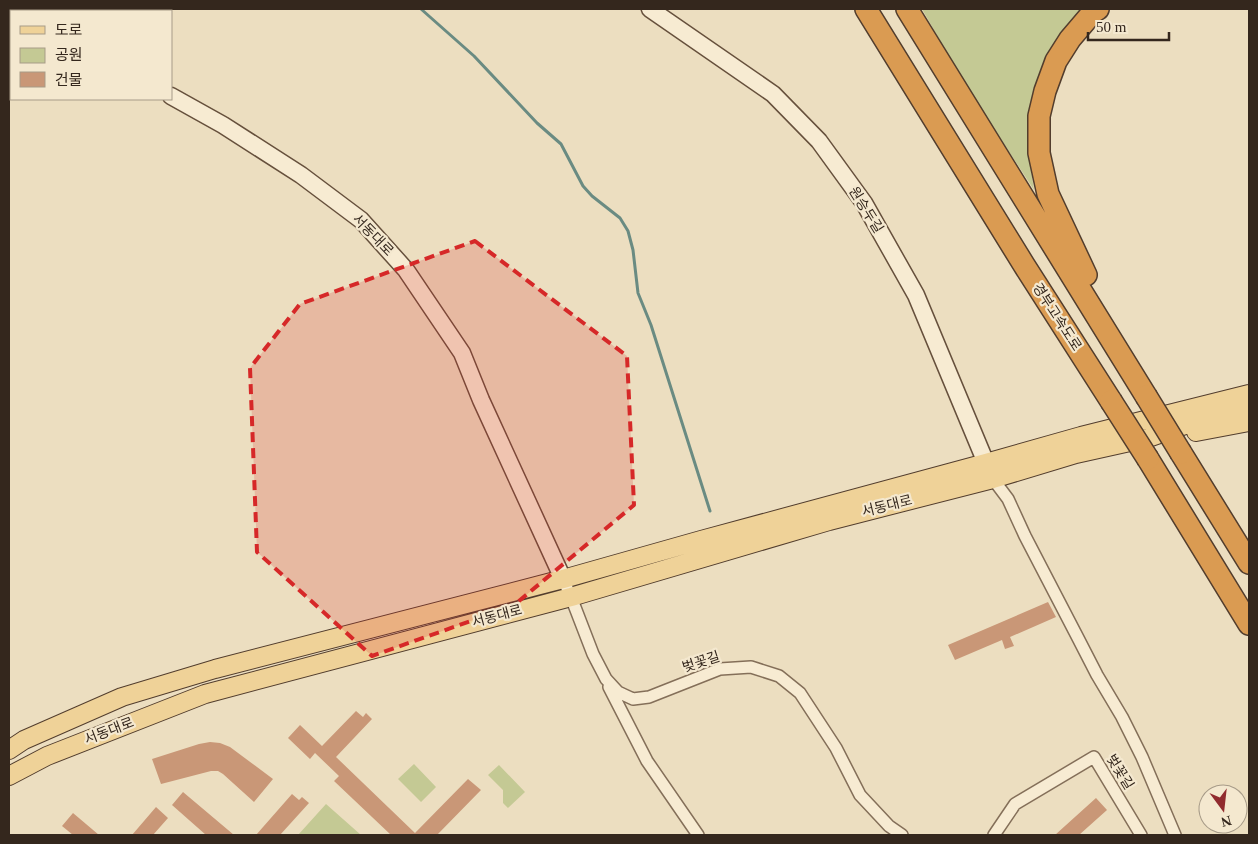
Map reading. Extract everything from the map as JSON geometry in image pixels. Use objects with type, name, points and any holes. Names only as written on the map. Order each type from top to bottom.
[{"type":"highway","points":[[907,9],[1249,563]]},
{"type":"highway","points":[[1098,9],[1093,12],[1070,39],[1056,61],[1044,91],[1039,116],[1039,153],[1048,194],[1076,256],[1146,396]]},
{"type":"highway","name":"경부고속도로","points":[[867,10],[1024,266],[1148,459],[1249,624]]},
{"type":"main road","points":[[1139,422],[1249,383]]},
{"type":"main road","name":"서동대로","points":[[9,776],[47,756],[205,694],[571,596],[990,471],[1081,436],[1249,394]]},
{"type":"main road","name":"서동대로","points":[[9,750],[16,743],[122,697],[215,669],[563,579],[701,540],[990,471],[1148,438],[1202,419],[1249,409]]},
{"type":"main road","points":[[1148,438],[1249,422]]},
{"type":"street","name":"원승두길","points":[[650,9],[773,94],[819,141],[864,203],[916,294],[990,471]]},
{"type":"street","name":"서동대로","points":[[172,97],[223,125],[301,174],[361,220],[406,270],[462,353],[481,400],[563,579]]},
{"type":"street","points":[[990,471],[1008,499],[1078,640],[1142,757],[1175,835]]},
{"type":"street","name":"벚꽃길","points":[[563,579],[593,654],[606,679],[618,692],[633,700],[649,697],[720,669],[751,667],[779,676],[800,693],[836,748],[860,795],[890,826],[902,835]]},
{"type":"street","points":[[606,679],[647,761],[698,835]]},
{"type":"street","name":"벚꽃길","points":[[994,835],[1015,804],[1094,757],[1141,835]]},
{"type":"highlighted area","points":[[475,241],[627,356],[634,505],[513,606],[372,656],[257,552],[250,368],[300,304]]},
{"type":"green space","points":[[922,9],[1085,9],[1037,82],[1028,123],[1029,156],[1034,190],[963,81]]},
{"type":"green space","points":[[414,764],[436,787],[421,802],[398,779]]},
{"type":"green space","points":[[499,765],[525,792],[508,808],[503,803],[503,790],[488,775]]},
{"type":"green space","points":[[326,804],[361,835],[298,835]]},
{"type":"building","points":[[1048,602],[1056,617],[1010,637],[1014,646],[1005,649],[1002,640],[955,660],[948,645]]},
{"type":"building","points":[[356,711],[363,717],[366,713],[372,719],[336,757],[415,833],[468,779],[481,790],[437,835],[391,835],[334,781],[339,776],[315,753],[310,759],[288,738],[300,725],[322,746]]},
{"type":"building","points":[[210,742],[230,747],[273,779],[254,802],[218,771],[211,771],[161,784],[152,759]]},
{"type":"building","points":[[183,792],[234,835],[206,835],[172,805]]},
{"type":"building","points":[[292,794],[299,800],[302,797],[309,803],[280,835],[256,835]]},
{"type":"building","points":[[1096,798],[1107,810],[1079,835],[1055,835]]},
{"type":"building","points":[[156,807],[168,818],[153,835],[132,835]]},
{"type":"building","points":[[73,813],[99,835],[73,835],[62,826]]},
{"type":"waterway","points":[[421,9],[474,56],[537,123],[561,144],[583,186],[592,196],[620,218],[628,231],[633,250],[638,293],[651,325],[710,511]]}]
